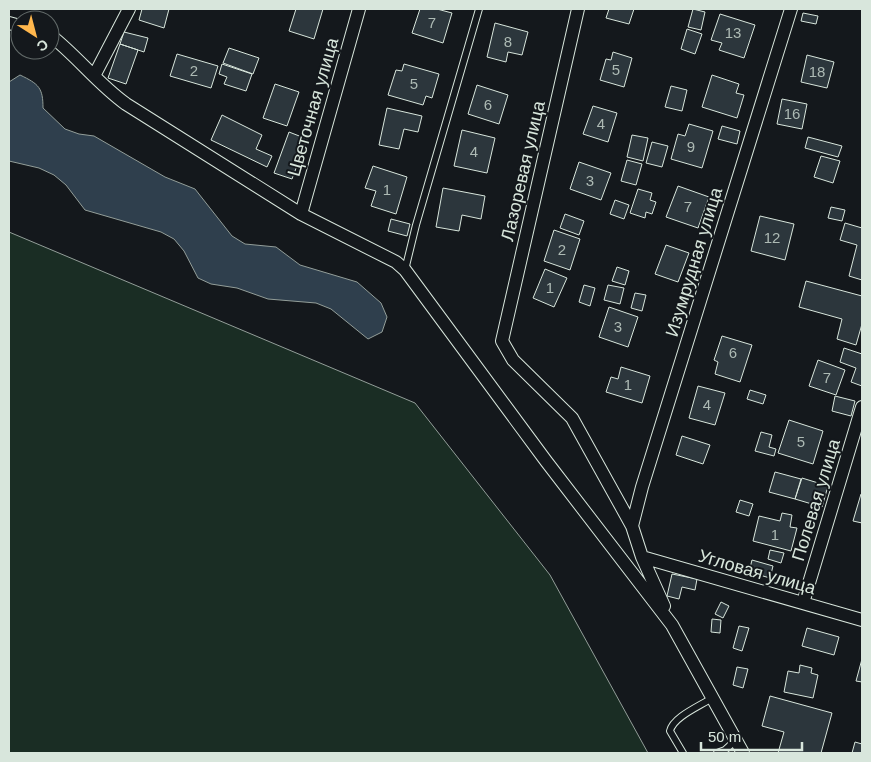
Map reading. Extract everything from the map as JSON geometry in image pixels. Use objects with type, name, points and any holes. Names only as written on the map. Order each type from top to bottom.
[{"type":"street","points":[[94,76],[130,9]]},
{"type":"street","name":"Цветочная улица","points":[[301,214],[358,9]]},
{"type":"street","name":"Лазоревая улица","points":[[578,9],[502,341],[513,360],[572,418],[632,526]]},
{"type":"street","name":"Изумрудная улица","points":[[632,526],[645,477],[791,9]]},
{"type":"street","points":[[60,43],[114,96],[126,104],[301,214],[396,262],[405,270],[546,461],[672,625]]},
{"type":"street","name":"Полевая улица","points":[[803,603],[862,407]]},
{"type":"street","points":[[632,526],[642,557],[672,625],[743,753]]},
{"type":"street","name":"Угловая улица","points":[[642,557],[862,620]]},
{"type":"lane","points":[[405,270],[416,225],[479,9]]},
{"type":"lane","points":[[683,753],[670,731],[671,726],[676,720],[712,698]]},
{"type":"lane","points":[[717,753],[725,750],[736,740]]},
{"type":"green space","points":[[9,232],[415,403],[550,575],[648,753],[9,753]]},
{"type":"water","points":[[20,75],[39,87],[43,108],[65,129],[79,134],[94,136],[165,177],[195,189],[232,236],[245,244],[276,247],[300,265],[357,282],[381,303],[387,317],[382,332],[368,339],[331,309],[316,303],[268,299],[237,288],[211,284],[198,278],[184,251],[174,239],[161,232],[85,210],[66,185],[54,175],[39,168],[9,161],[9,82]]},
{"type":"building","points":[[142,9],[169,9],[164,28],[139,20]]},
{"type":"building","points":[[296,9],[323,9],[314,39],[289,31]]},
{"type":"building","points":[[420,9],[437,9],[452,13],[443,43],[412,33]]},
{"type":"building","points":[[609,9],[634,9],[629,24],[606,18]]},
{"type":"building","points":[[693,9],[705,12],[701,30],[688,27]]},
{"type":"building","points":[[803,13],[818,16],[816,24],[801,21]]},
{"type":"building","points":[[720,14],[755,25],[744,58],[719,50],[722,43],[711,40]]},
{"type":"building","points":[[495,23],[528,32],[522,55],[508,52],[506,62],[487,57]]},
{"type":"building","points":[[687,29],[702,34],[695,54],[681,49]]},
{"type":"building","points":[[124,32],[148,38],[144,52],[120,44]]},
{"type":"building","points":[[120,44],[138,50],[126,84],[108,78]]},
{"type":"building","points":[[229,48],[259,58],[253,74],[223,63]]},
{"type":"building","points":[[613,52],[632,58],[624,87],[600,80],[606,59],[611,60]]},
{"type":"building","points":[[177,54],[218,66],[211,88],[170,76]]},
{"type":"building","points":[[807,55],[834,62],[827,88],[801,82]]},
{"type":"building","points":[[222,64],[252,74],[246,91],[224,84],[227,77],[219,74]]},
{"type":"building","points":[[404,64],[439,74],[432,98],[426,96],[423,105],[388,95],[396,70],[402,71]]},
{"type":"building","points":[[712,75],[739,84],[736,93],[744,95],[737,118],[702,107]]},
{"type":"building","points":[[275,84],[299,92],[287,126],[263,118]]},
{"type":"building","points":[[477,85],[508,95],[499,124],[468,114]]},
{"type":"building","points":[[671,86],[687,90],[682,111],[665,107]]},
{"type":"building","points":[[782,99],[807,104],[802,129],[777,124]]},
{"type":"building","points":[[593,106],[617,113],[608,142],[583,134]]},
{"type":"building","points":[[387,108],[422,116],[418,132],[404,129],[399,149],[379,145]]},
{"type":"building","points":[[222,115],[262,135],[256,149],[272,156],[267,167],[211,140]]},
{"type":"building","points":[[689,124],[713,131],[702,168],[671,159],[678,134],[685,136]]},
{"type":"building","points":[[722,126],[740,131],[737,144],[718,139]]},
{"type":"building","points":[[462,130],[495,138],[487,173],[454,166]]},
{"type":"building","points":[[289,132],[307,139],[292,179],[274,173]]},
{"type":"building","points":[[632,135],[648,138],[643,161],[627,157]]},
{"type":"building","points":[[808,137],[842,146],[838,157],[805,148]]},
{"type":"building","points":[[652,142],[668,146],[662,167],[646,163]]},
{"type":"building","points":[[821,156],[840,161],[833,183],[814,177]]},
{"type":"building","points":[[627,160],[642,164],[636,185],[621,181]]},
{"type":"building","points":[[579,162],[611,173],[601,200],[570,189]]},
{"type":"building","points":[[373,166],[407,177],[396,214],[371,206],[376,191],[365,188]]},
{"type":"building","points":[[678,186],[709,197],[698,228],[666,217]]},
{"type":"building","points":[[443,188],[485,196],[481,219],[462,215],[459,231],[436,227]]},
{"type":"building","points":[[638,189],[652,193],[650,200],[656,202],[652,214],[646,212],[645,218],[630,213]]},
{"type":"building","points":[[615,200],[629,205],[624,219],[610,214]]},
{"type":"building","points":[[831,207],[845,210],[842,221],[828,218]]},
{"type":"building","points":[[565,214],[584,221],[579,235],[560,228]]},
{"type":"building","points":[[760,216],[794,224],[785,260],[751,251]]},
{"type":"building","points":[[391,219],[410,224],[407,236],[388,231]]},
{"type":"building","points":[[845,223],[862,228],[862,280],[849,276],[857,245],[840,240]]},
{"type":"building","points":[[554,230],[580,239],[570,270],[544,261]]},
{"type":"building","points":[[666,245],[689,253],[678,282],[655,274]]},
{"type":"building","points":[[617,267],[629,271],[625,285],[612,281]]},
{"type":"building","points":[[545,269],[567,278],[554,307],[533,298]]},
{"type":"building","points":[[806,281],[862,296],[862,324],[856,345],[837,339],[842,319],[799,307]]},
{"type":"building","points":[[584,285],[595,288],[590,306],[579,302]]},
{"type":"building","points":[[608,285],[624,288],[620,304],[604,300]]},
{"type":"building","points":[[635,293],[646,295],[642,311],[631,308]]},
{"type":"building","points":[[609,307],[638,317],[628,347],[599,337]]},
{"type":"building","points":[[722,336],[752,345],[740,382],[715,374],[718,362],[714,360]]},
{"type":"building","points":[[844,348],[862,354],[862,386],[851,382],[856,368],[840,362]]},
{"type":"building","points":[[818,360],[845,370],[836,395],[809,386]]},
{"type":"building","points":[[621,367],[650,376],[642,403],[606,392],[611,377],[618,379]]},
{"type":"building","points":[[698,386],[725,393],[715,425],[689,418]]},
{"type":"building","points":[[750,390],[766,395],[763,404],[747,399]]},
{"type":"building","points":[[835,396],[855,401],[851,416],[832,411]]},
{"type":"building","points":[[789,420],[823,431],[813,464],[778,453]]},
{"type":"building","points":[[761,432],[772,435],[769,447],[776,449],[774,456],[755,451]]},
{"type":"building","points":[[682,436],[710,445],[703,464],[676,455]]},
{"type":"building","points":[[775,472],[801,479],[795,499],[769,492]]},
{"type":"building","points":[[802,478],[828,486],[822,507],[795,499]]},
{"type":"building","points":[[862,494],[862,523],[853,521]]},
{"type":"building","points":[[740,500],[753,504],[749,516],[736,512]]},
{"type":"building","points":[[782,513],[792,515],[790,527],[797,528],[791,551],[753,541],[759,516],[780,521]]},
{"type":"building","points":[[770,550],[784,553],[781,563],[768,559]]},
{"type":"building","points":[[752,560],[773,566],[770,578],[749,572]]},
{"type":"building","points":[[672,574],[697,579],[695,590],[682,587],[679,599],[667,596]]},
{"type":"building","points":[[721,602],[729,606],[723,618],[715,614]]},
{"type":"building","points":[[712,619],[721,620],[720,633],[711,632]]},
{"type":"building","points":[[739,626],[749,628],[742,651],[733,648]]},
{"type":"building","points":[[807,628],[839,637],[834,655],[802,646]]},
{"type":"building","points":[[862,659],[862,682],[856,681]]},
{"type":"building","points":[[800,665],[812,668],[811,673],[818,675],[813,698],[784,692],[788,671],[799,673]]},
{"type":"building","points":[[737,667],[748,669],[743,688],[733,685]]},
{"type":"building","points":[[770,696],[832,713],[821,753],[778,753],[784,732],[762,726]]},
{"type":"building","points":[[855,742],[862,744],[862,753],[852,753]]}]
